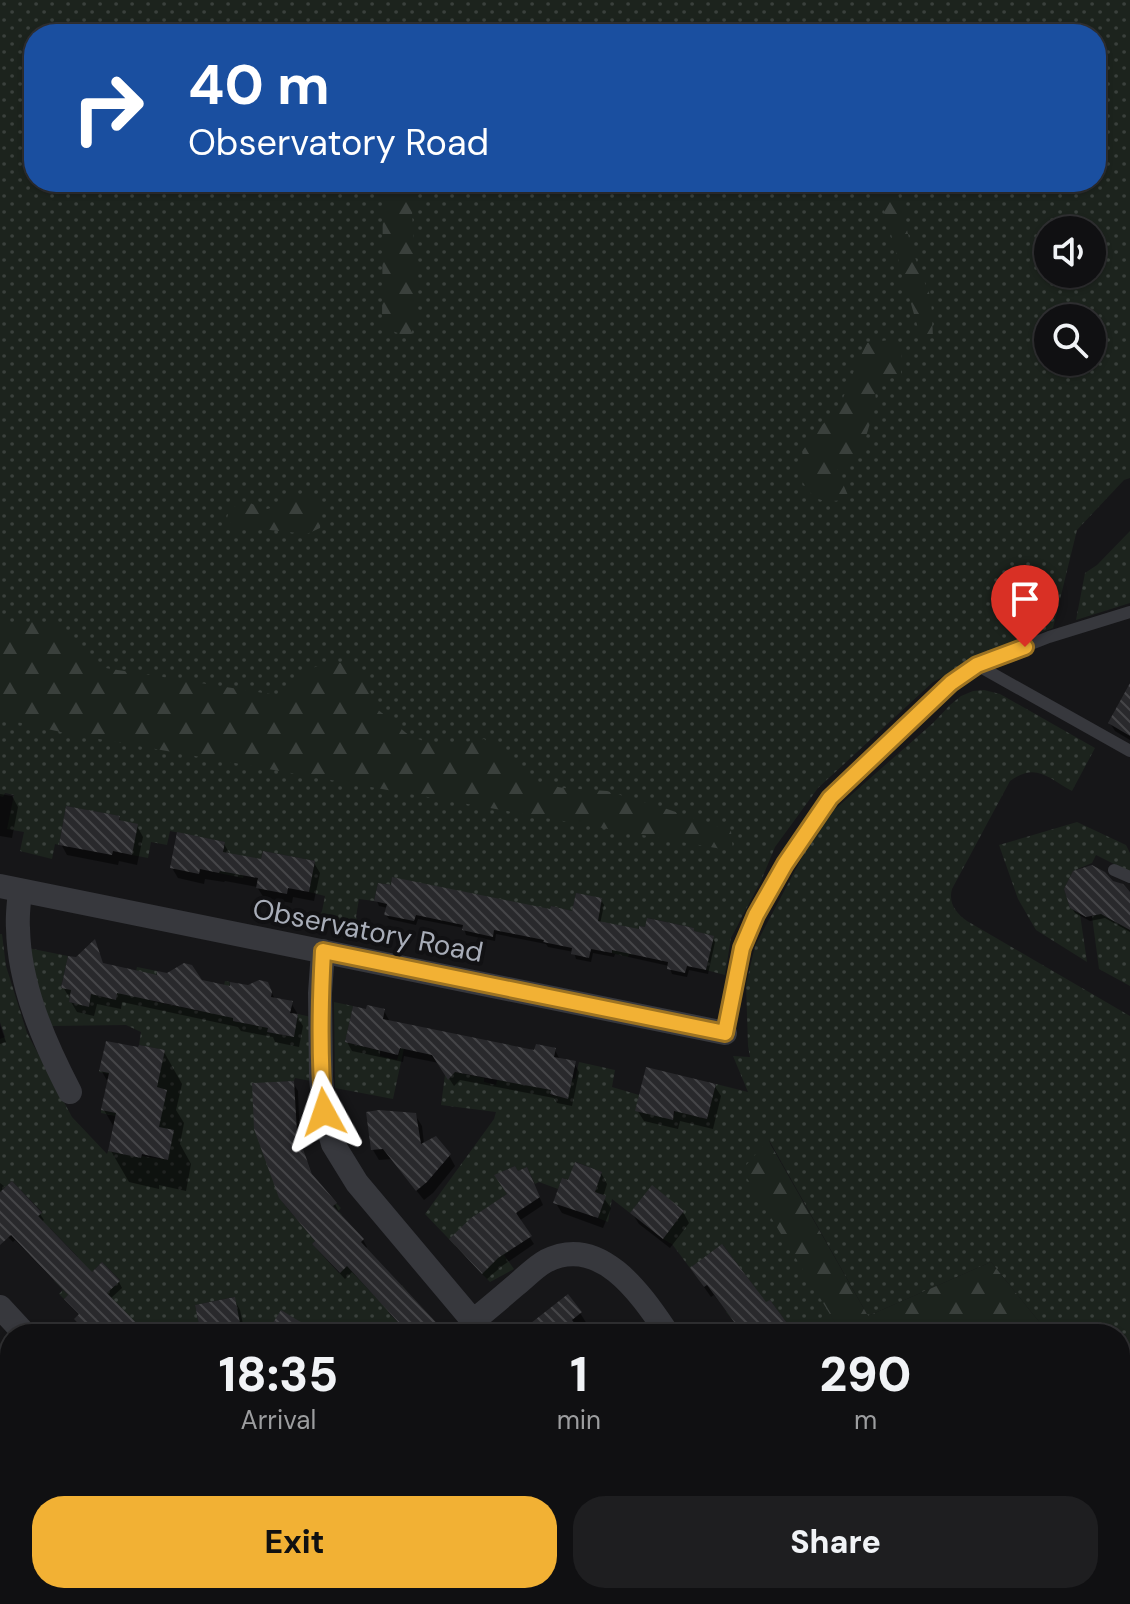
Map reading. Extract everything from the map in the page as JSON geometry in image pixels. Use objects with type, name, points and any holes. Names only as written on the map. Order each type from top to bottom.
[{"type":"street","name":"Observatory Road","points":[[10,888],[725,1033]]},
{"type":"street","points":[[10,888],[18,913],[19,943],[27,986],[42,1033],[70,1092]]},
{"type":"street","points":[[323,951],[321,1077],[324,1112],[333,1144],[357,1183],[476,1324]]},
{"type":"street","points":[[483,1324],[544,1262],[562,1256],[580,1255],[618,1272],[641,1294],[661,1324]]},
{"type":"street","points":[[0,1307],[16,1324]]},
{"type":"lane","points":[[725,1033],[742,948],[756,915],[811,825],[843,784],[943,690],[977,665],[1067,631],[1130,612]]},
{"type":"lane","points":[[977,665],[1130,751]]},
{"type":"lane","points":[[1114,870],[1130,877]]},
{"type":"green space","points":[[0,0],[1130,0],[1130,478],[1124,480],[1077,530],[1053,628],[995,649],[933,682],[818,788],[775,847],[731,938],[725,975],[706,970],[713,936],[694,931],[694,928],[648,918],[645,927],[639,926],[633,955],[629,954],[628,957],[612,953],[618,926],[598,921],[602,899],[576,893],[572,911],[551,906],[549,914],[392,878],[391,885],[378,883],[374,901],[359,899],[356,917],[359,924],[319,917],[325,896],[309,892],[315,861],[263,851],[261,859],[247,857],[243,878],[219,873],[225,842],[170,831],[167,845],[151,842],[148,858],[132,855],[119,816],[66,806],[59,845],[55,844],[52,859],[20,851],[24,832],[7,829],[14,795],[5,793],[3,797],[0,796]]},
{"type":"green space","points":[[383,192],[419,192],[412,214],[418,295],[411,338],[382,327]]},
{"type":"green space","points":[[879,192],[898,192],[912,250],[931,298],[933,337],[920,335]]},
{"type":"green space","points":[[889,340],[902,350],[901,374],[888,375],[875,389],[876,403],[862,450],[837,470],[850,500],[818,499],[799,476],[803,450],[839,408],[867,343]]},
{"type":"green space","points":[[293,494],[309,494],[322,510],[320,528],[307,534],[234,526],[227,518],[230,508],[247,502],[267,509],[285,505]]},
{"type":"green space","points":[[1130,531],[1130,603],[1076,620],[1085,573]]},
{"type":"green space","points":[[0,622],[37,622],[63,628],[85,656],[105,668],[283,696],[311,669],[349,662],[364,674],[376,708],[411,737],[441,746],[484,739],[514,759],[530,781],[563,788],[607,791],[731,831],[733,851],[65,733],[0,718]]},
{"type":"green space","points":[[973,691],[1000,694],[1095,748],[1072,791],[1035,772],[1019,775],[1010,781],[952,889],[951,899],[956,911],[967,921],[1130,1016],[1130,1324],[1041,1324],[991,1262],[868,1316],[769,1140],[803,1267],[836,1324],[788,1324],[770,1300],[736,1324],[726,1312],[756,1289],[723,1245],[690,1268],[672,1244],[663,1239],[684,1211],[652,1186],[630,1213],[612,1199],[608,1222],[598,1218],[606,1196],[595,1192],[602,1172],[576,1162],[569,1180],[562,1178],[558,1189],[539,1182],[535,1184],[527,1167],[518,1171],[515,1166],[495,1175],[507,1194],[484,1210],[511,1250],[504,1255],[514,1269],[490,1282],[425,1214],[496,1112],[441,1105],[445,1075],[451,1076],[455,1072],[484,1078],[484,1082],[496,1085],[506,1044],[511,1045],[507,1064],[514,1082],[551,1090],[550,1095],[567,1098],[567,1078],[575,1079],[579,1062],[615,1070],[612,1087],[639,1095],[673,1119],[675,1111],[707,1119],[716,1084],[748,1092],[733,1056],[750,1057],[746,984],[755,946],[808,846],[834,810],[950,705]]},
{"type":"green space","points":[[1077,822],[1126,845],[1130,853],[1130,872],[1096,855],[1092,863],[1073,871],[1064,889],[1070,908],[1080,914],[1087,962],[1036,930],[1018,899],[999,845]]},
{"type":"green space","points":[[1101,914],[1130,930],[1130,986],[1099,969],[1092,916]]},
{"type":"green space","points":[[2,934],[6,966],[27,1033],[72,1117],[107,1154],[108,1151],[168,1160],[148,1123],[101,1113],[101,1110],[160,1119],[167,1090],[99,1072],[165,1050],[139,1045],[141,1032],[126,1025],[51,1026],[33,975],[28,948],[68,956],[61,987],[71,990],[69,1002],[89,1006],[91,994],[115,1000],[123,968],[136,971],[137,967],[157,971],[152,1001],[199,1011],[206,981],[224,985],[225,981],[230,982],[225,1008],[235,1010],[233,1021],[293,1037],[298,1014],[311,1017],[311,1081],[295,1078],[294,1081],[253,1084],[283,1203],[305,1229],[336,1203],[341,1208],[338,1211],[342,1215],[312,1244],[339,1273],[351,1262],[382,1304],[402,1285],[408,1293],[388,1312],[399,1324],[240,1324],[234,1297],[195,1305],[199,1324],[128,1324],[106,1294],[120,1280],[102,1262],[64,1299],[59,1294],[63,1290],[54,1281],[78,1257],[50,1228],[26,1251],[16,1236],[42,1212],[12,1181],[0,1192],[0,1039],[5,1037],[0,1022]]},
{"type":"green space","points":[[334,1002],[353,1006],[345,1042],[380,1051],[380,1056],[397,1060],[409,1025],[393,1099],[335,1088]]},
{"type":"green space","points":[[768,1140],[868,1316],[991,1262],[1041,1324],[836,1324],[742,1170]]},
{"type":"building","points":[[1130,683],[1130,736],[1108,723]]},
{"type":"building","points":[[66,806],[120,816],[119,820],[138,824],[132,855],[113,851],[112,855],[59,845]]},
{"type":"building","points":[[177,832],[225,842],[223,852],[261,859],[263,851],[315,861],[309,892],[288,888],[287,894],[256,888],[258,878],[200,869],[199,874],[170,868]]},
{"type":"building","points":[[1092,865],[1113,881],[1123,884],[1130,892],[1130,930],[1101,914],[1086,917],[1070,908],[1064,889],[1073,871]]},
{"type":"building","points":[[392,877],[550,909],[551,906],[572,911],[576,893],[602,898],[598,921],[639,929],[639,926],[645,927],[647,918],[694,928],[694,931],[714,936],[706,970],[687,966],[685,973],[667,969],[668,962],[612,950],[612,953],[591,949],[589,958],[571,954],[572,948],[544,940],[494,930],[493,937],[462,930],[463,925],[416,915],[414,921],[384,915],[387,904],[374,901],[378,883],[391,885]]},
{"type":"building","points":[[95,939],[103,963],[157,975],[157,971],[167,973],[184,963],[192,965],[202,980],[230,986],[230,982],[248,985],[259,980],[268,982],[271,997],[293,1001],[290,1013],[298,1014],[294,1037],[267,1032],[268,1028],[233,1021],[233,1018],[117,993],[116,1000],[91,994],[89,1007],[69,1002],[71,990],[61,988],[68,956],[76,957]]},
{"type":"building","points":[[367,1005],[385,1009],[383,1019],[534,1050],[536,1044],[556,1048],[554,1057],[576,1061],[568,1099],[550,1094],[551,1090],[455,1072],[448,1080],[432,1055],[400,1048],[398,1055],[345,1042],[353,1006],[366,1009]]},
{"type":"building","points":[[106,1041],[165,1050],[157,1087],[167,1090],[159,1127],[174,1130],[168,1160],[108,1151],[116,1113],[101,1110],[109,1073],[99,1071]]},
{"type":"building","points":[[646,1067],[716,1084],[707,1119],[674,1111],[673,1120],[635,1111]]},
{"type":"building","points":[[294,1081],[297,1132],[312,1174],[337,1203],[333,1206],[364,1239],[361,1242],[438,1324],[400,1324],[347,1266],[340,1273],[312,1244],[315,1241],[279,1198],[254,1129],[252,1083]]},
{"type":"building","points":[[366,1112],[416,1113],[421,1144],[436,1136],[451,1154],[416,1191],[383,1149],[371,1150]]},
{"type":"building","points":[[575,1162],[602,1172],[595,1192],[606,1196],[598,1218],[553,1203],[562,1178],[568,1180]]},
{"type":"building","points":[[515,1166],[518,1171],[527,1167],[540,1197],[516,1213],[532,1236],[498,1258],[482,1274],[449,1239],[471,1218],[507,1194],[494,1175]]},
{"type":"building","points":[[12,1181],[42,1213],[38,1216],[92,1272],[102,1262],[120,1281],[107,1293],[137,1324],[79,1324],[74,1319],[79,1314],[64,1299],[68,1295],[11,1235],[0,1245],[0,1192]]},
{"type":"building","points":[[652,1185],[684,1211],[663,1239],[630,1213]]},
{"type":"building","points":[[722,1244],[766,1302],[770,1300],[788,1324],[736,1324],[707,1285],[704,1287],[690,1268]]},
{"type":"building","points":[[568,1294],[582,1312],[572,1320],[575,1324],[530,1324]]},
{"type":"building","points":[[235,1297],[240,1324],[199,1324],[195,1305]]},
{"type":"building","points":[[281,1310],[304,1324],[272,1324]]},
{"type":"route","points":[[324,1112],[320,993],[323,951],[725,1033],[742,948],[756,915],[785,864],[830,798],[951,683],[977,665],[1025,647]]}]
